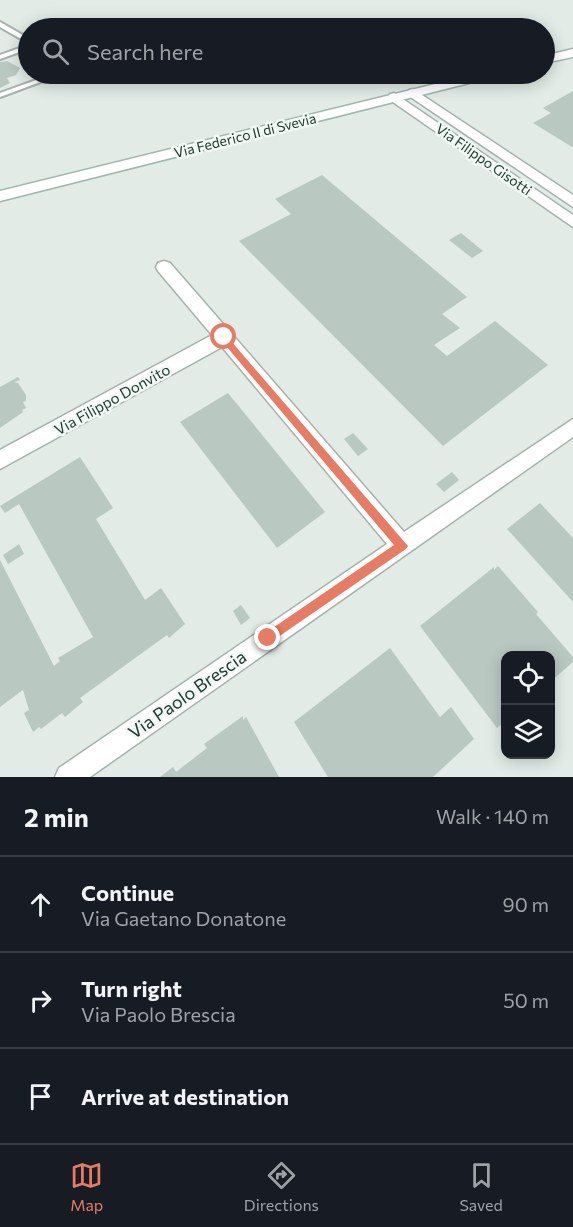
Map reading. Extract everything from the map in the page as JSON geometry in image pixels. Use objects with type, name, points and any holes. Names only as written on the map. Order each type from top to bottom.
[{"type":"street","points":[[555,57],[573,52]]},
{"type":"street","name":"Via Federico II di Svevia","points":[[0,196],[449,84]]},
{"type":"street","name":"Via Filippo Gisotti","points":[[413,93],[573,202]]},
{"type":"street","name":"Via Filippo Gisotti","points":[[394,97],[573,222]]},
{"type":"street","points":[[164,267],[402,546]]},
{"type":"street","name":"Via Filippo Donvito","points":[[0,460],[224,337]]},
{"type":"street","name":"Via Paolo Brescia","points":[[68,777],[573,427]]},
{"type":"lane","points":[[0,24],[18,35]]},
{"type":"lane","points":[[0,57],[18,51]]},
{"type":"lane","points":[[0,95],[30,84]]},
{"type":"building","points":[[7,61],[18,67],[18,72],[16,75],[7,78],[10,83],[0,88],[0,62]]},
{"type":"building","points":[[573,91],[572,147],[533,123],[551,113],[543,108]]},
{"type":"building","points":[[322,175],[467,297],[442,314],[460,328],[434,345],[447,356],[495,321],[548,365],[443,446],[239,241],[291,214],[275,199]]},
{"type":"building","points":[[461,233],[483,251],[472,258],[449,240]]},
{"type":"building","points":[[18,377],[20,380],[14,382],[18,383],[26,395],[26,401],[23,402],[26,408],[0,428],[0,387]]},
{"type":"building","points":[[228,393],[325,512],[277,548],[180,422]]},
{"type":"building","points":[[353,433],[368,449],[358,456],[344,439]]},
{"type":"building","points":[[80,457],[113,508],[96,519],[145,600],[161,588],[185,624],[169,638],[167,635],[80,698],[83,702],[65,717],[62,713],[41,729],[39,727],[33,732],[24,713],[29,710],[23,690],[0,707],[0,560],[54,666],[60,661],[58,658],[93,637],[19,504],[5,513],[0,506]]},
{"type":"building","points":[[452,472],[459,480],[444,492],[436,484]]},
{"type":"building","points":[[540,503],[573,538],[573,602],[507,529]]},
{"type":"building","points":[[19,544],[24,554],[8,564],[3,555]]},
{"type":"building","points":[[498,566],[573,657],[573,662],[555,678],[555,651],[501,651],[501,725],[497,728],[420,626],[494,567],[494,570]]},
{"type":"building","points":[[241,605],[250,618],[241,625],[233,611]]},
{"type":"building","points":[[390,648],[440,717],[451,707],[474,739],[433,777],[328,777],[294,722]]},
{"type":"building","points":[[243,716],[243,720],[246,717],[279,777],[160,777],[173,767],[176,772],[207,748],[204,744]]},
{"type":"route","points":[[224,337],[402,546],[268,638]]}]
